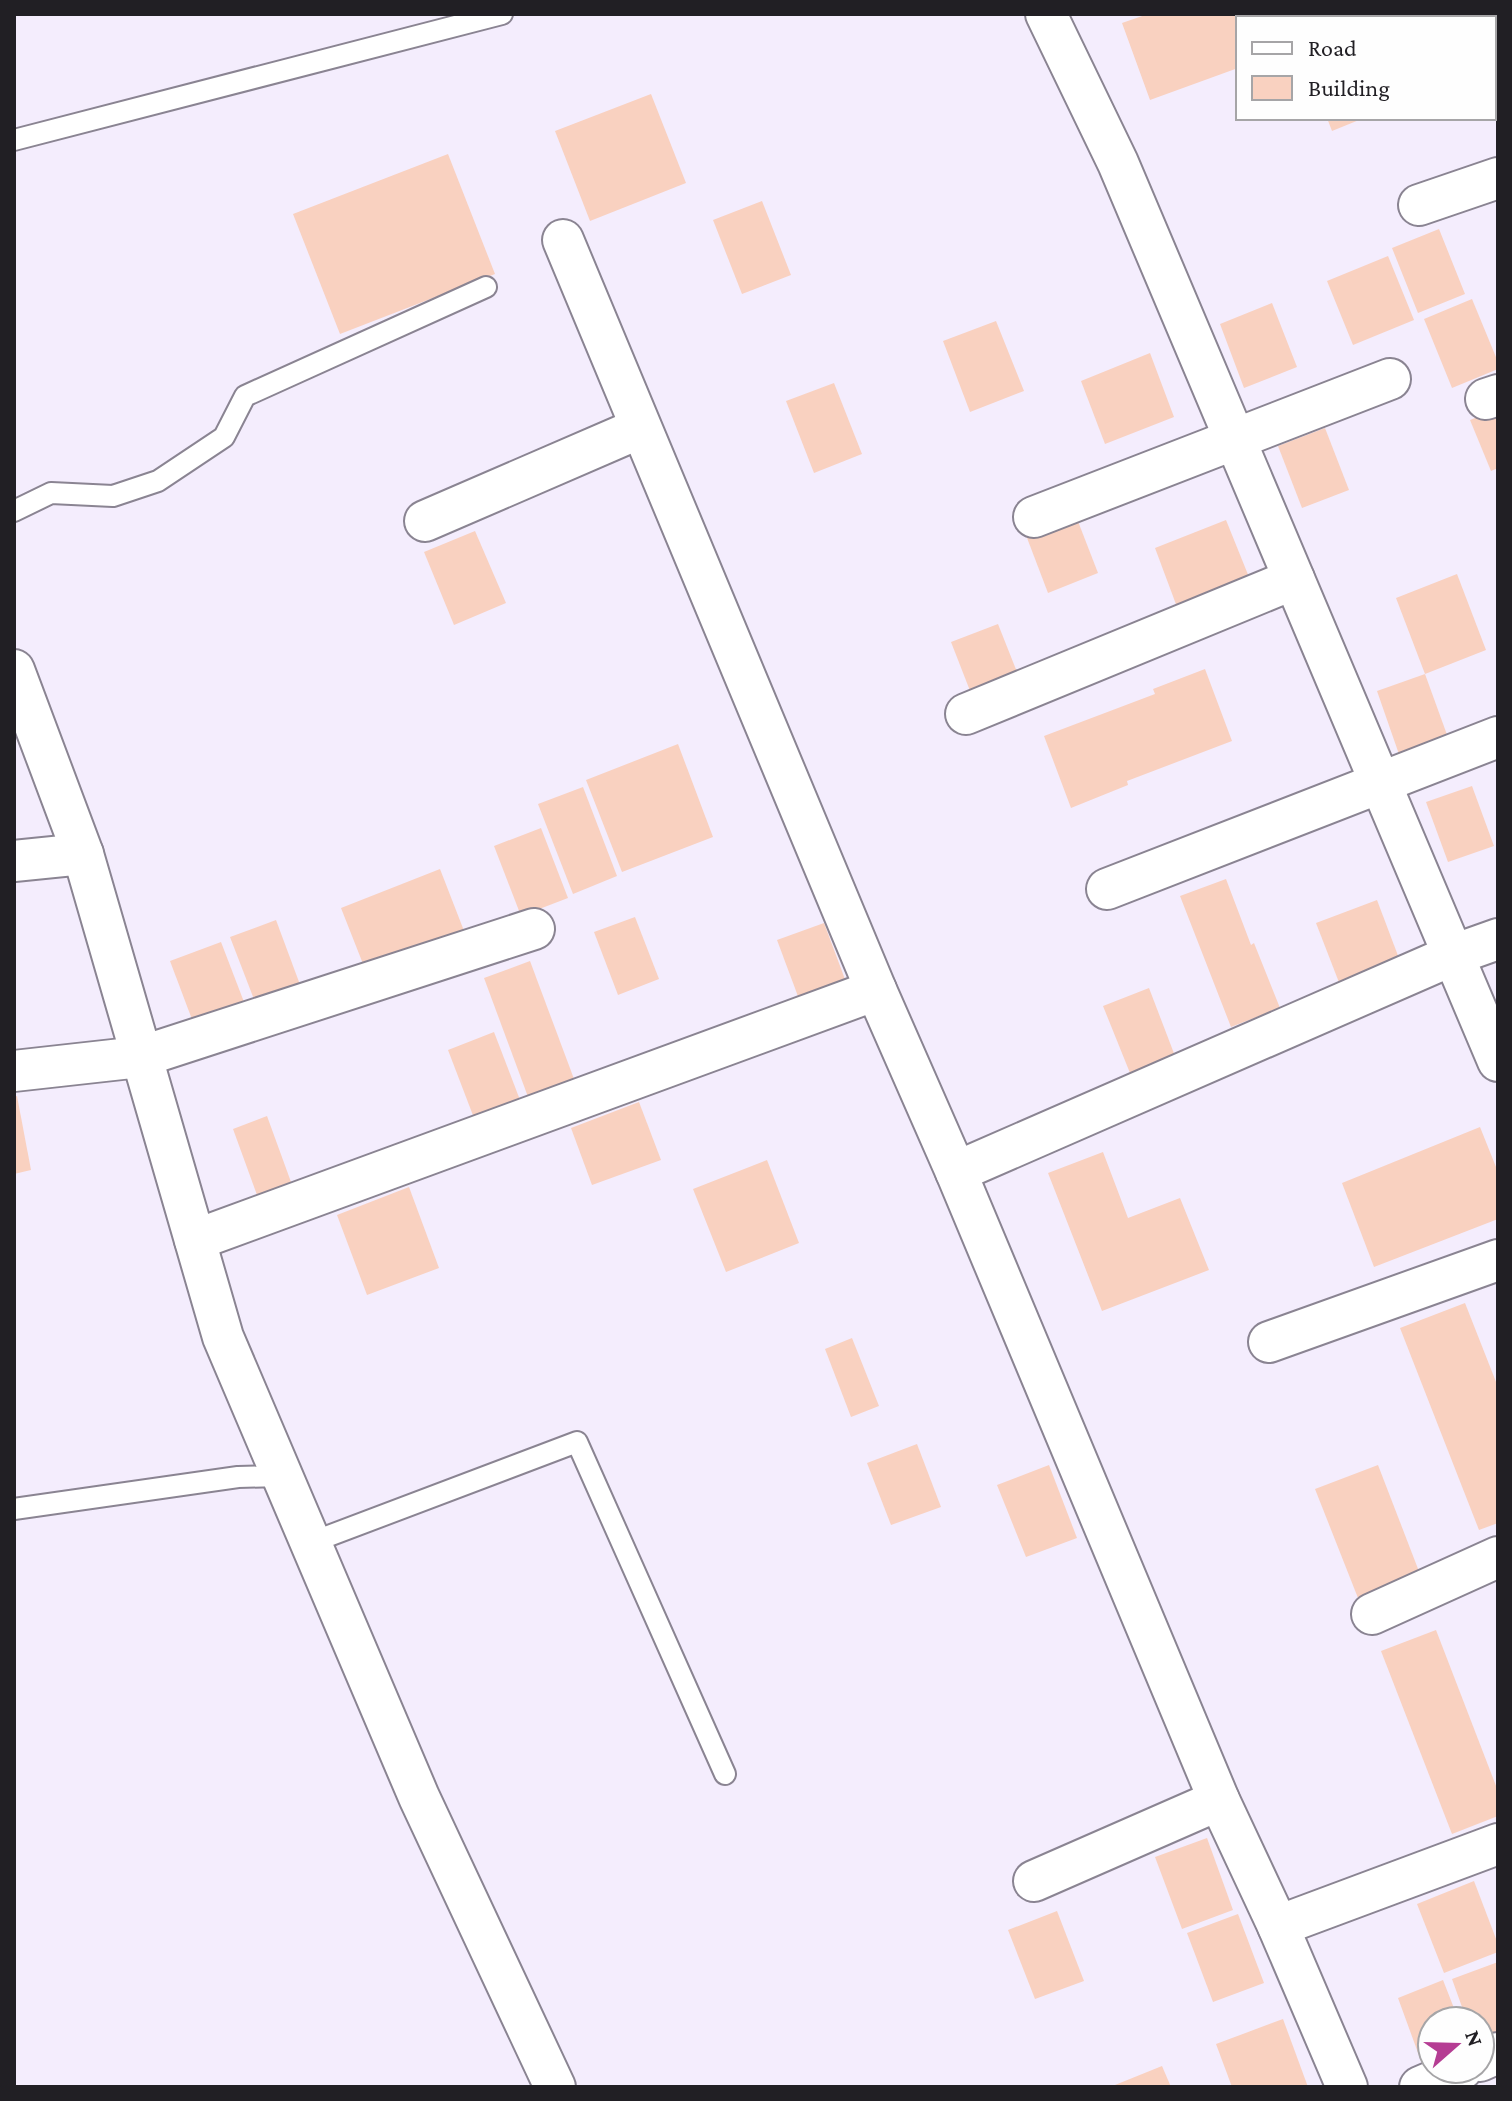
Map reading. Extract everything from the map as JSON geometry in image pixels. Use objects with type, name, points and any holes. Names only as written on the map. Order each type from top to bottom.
[{"type":"street","points":[[1046,14],[1118,163],[1498,1061]]},
{"type":"street","points":[[1419,205],[1498,178]]},
{"type":"street","points":[[563,240],[1219,1800],[1278,1926],[1347,2087]]},
{"type":"street","points":[[1034,517],[1390,379]]},
{"type":"street","points":[[425,521],[640,428]]},
{"type":"street","points":[[966,714],[1294,579]]},
{"type":"street","points":[[14,670],[83,854],[223,1337],[419,1797],[555,2087]]},
{"type":"street","points":[[1107,889],[1498,737]]},
{"type":"street","points":[[14,861],[83,854]]},
{"type":"street","points":[[14,1071],[140,1057],[534,929]]},
{"type":"street","points":[[956,1172],[1453,955],[1498,939]]},
{"type":"street","points":[[195,1240],[876,990]]},
{"type":"street","points":[[1269,1342],[1498,1260]]},
{"type":"street","points":[[1372,1614],[1498,1557]]},
{"type":"street","points":[[1034,1881],[1219,1800]]},
{"type":"street","points":[[1278,1926],[1498,1844]]},
{"type":"lane","points":[[14,140],[502,14]]},
{"type":"lane","points":[[14,511],[51,493],[113,496],[158,481],[224,437],[245,396],[486,287]]},
{"type":"lane","points":[[310,1543],[577,1442],[725,1774]]},
{"type":"lane","points":[[14,1509],[238,1477],[281,1476]]},
{"type":"building","points":[[1148,14],[1254,16],[1236,16],[1236,69],[1150,100],[1122,23]]},
{"type":"building","points":[[651,94],[686,183],[590,221],[555,131]]},
{"type":"building","points":[[1328,120],[1359,120],[1332,131]]},
{"type":"building","points":[[448,154],[495,274],[340,334],[293,214]]},
{"type":"building","points":[[762,201],[791,275],[742,294],[713,220]]},
{"type":"building","points":[[1439,229],[1465,294],[1418,313],[1392,248]]},
{"type":"building","points":[[1388,256],[1414,320],[1353,345],[1327,281]]},
{"type":"building","points":[[1472,299],[1498,362],[1498,369],[1452,388],[1424,319]]},
{"type":"building","points":[[1272,303],[1297,367],[1244,388],[1220,324]]},
{"type":"building","points":[[996,321],[1024,391],[970,412],[943,341]]},
{"type":"building","points":[[1150,353],[1174,417],[1105,444],[1081,381]]},
{"type":"building","points":[[834,383],[862,454],[814,473],[786,401]]},
{"type":"building","points":[[1498,409],[1498,468],[1491,471],[1470,420]]},
{"type":"building","points":[[1325,428],[1349,490],[1302,508],[1278,446]]},
{"type":"building","points":[[1074,511],[1098,573],[1048,593],[1024,530]]},
{"type":"building","points":[[1226,520],[1253,587],[1180,615],[1155,548]]},
{"type":"building","points":[[475,531],[506,603],[454,625],[424,552]]},
{"type":"building","points":[[1457,574],[1486,650],[1425,674],[1396,598]]},
{"type":"building","points":[[998,624],[1021,682],[974,701],[951,642]]},
{"type":"building","points":[[1205,669],[1232,741],[1127,781],[1128,785],[1071,808],[1044,736],[1155,694],[1153,689]]},
{"type":"building","points":[[1425,674],[1450,743],[1401,760],[1377,691]]},
{"type":"building","points":[[678,744],[713,837],[622,872],[586,780]]},
{"type":"building","points":[[1472,786],[1494,846],[1448,862],[1426,802]]},
{"type":"building","points":[[583,787],[617,876],[573,894],[538,804]]},
{"type":"building","points":[[541,828],[568,898],[521,916],[494,846]]},
{"type":"building","points":[[440,869],[466,936],[367,974],[341,908]]},
{"type":"building","points":[[1226,879],[1251,945],[1254,943],[1280,1008],[1231,1027],[1180,896]]},
{"type":"building","points":[[1377,900],[1400,961],[1340,985],[1316,923]]},
{"type":"building","points":[[635,917],[659,979],[618,995],[594,932]]},
{"type":"building","points":[[276,920],[302,990],[257,1007],[230,937]]},
{"type":"building","points":[[824,923],[849,990],[802,1007],[777,940]]},
{"type":"building","points":[[221,942],[244,1002],[193,1022],[170,961]]},
{"type":"building","points":[[530,961],[577,1087],[531,1105],[484,978]]},
{"type":"building","points":[[1149,988],[1175,1056],[1130,1073],[1103,1006]]},
{"type":"building","points":[[494,1032],[520,1100],[474,1118],[448,1050]]},
{"type":"building","points":[[17,1096],[31,1170],[14,1174],[14,1097]]},
{"type":"building","points":[[639,1102],[661,1160],[592,1185],[571,1128]]},
{"type":"building","points":[[267,1116],[291,1182],[257,1195],[233,1129]]},
{"type":"building","points":[[1480,1127],[1498,1172],[1498,1219],[1374,1267],[1342,1183]]},
{"type":"building","points":[[1103,1152],[1128,1218],[1180,1198],[1209,1270],[1102,1311],[1048,1173]]},
{"type":"building","points":[[767,1160],[799,1243],[726,1272],[693,1189]]},
{"type":"building","points":[[409,1187],[439,1268],[367,1295],[337,1215]]},
{"type":"building","points":[[1465,1303],[1498,1387],[1498,1523],[1479,1530],[1400,1328]]},
{"type":"building","points":[[852,1338],[879,1406],[851,1417],[825,1349]]},
{"type":"building","points":[[917,1444],[941,1507],[891,1525],[867,1463]]},
{"type":"building","points":[[1049,1465],[1077,1538],[1026,1557],[997,1485]]},
{"type":"building","points":[[1378,1465],[1420,1574],[1358,1598],[1315,1489]]},
{"type":"building","points":[[1436,1630],[1498,1791],[1498,1816],[1452,1834],[1381,1651]]},
{"type":"building","points":[[1207,1838],[1233,1910],[1182,1929],[1155,1857]]},
{"type":"building","points":[[1474,1881],[1498,1944],[1498,1952],[1444,1973],[1417,1904]]},
{"type":"building","points":[[1057,1911],[1084,1981],[1035,1999],[1008,1930]]},
{"type":"building","points":[[1238,1914],[1264,1983],[1213,2002],[1187,1933]]},
{"type":"building","points":[[1498,1962],[1498,2044],[1496,2005],[1461,2005],[1452,1979]]},
{"type":"building","points":[[1443,1980],[1453,2005],[1416,2005],[1416,2047],[1398,1998]]},
{"type":"building","points":[[1283,2019],[1308,2087],[1232,2087],[1216,2044]]},
{"type":"building","points":[[1162,2066],[1171,2087],[1110,2087]]}]
